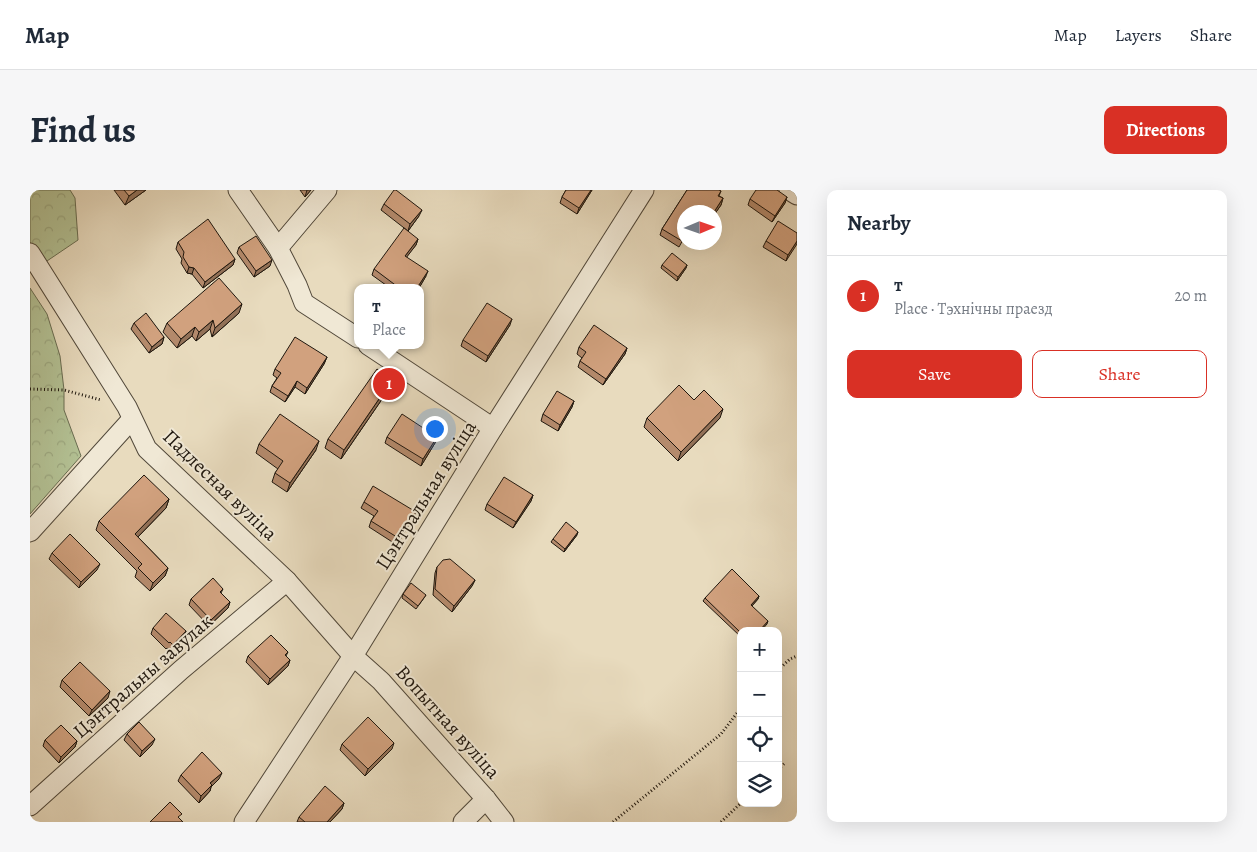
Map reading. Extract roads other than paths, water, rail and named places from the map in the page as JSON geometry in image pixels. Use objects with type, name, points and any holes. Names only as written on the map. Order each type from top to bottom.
[{"type":"street","points":[[238,190],[278,248],[304,303],[354,335]]},
{"type":"street","points":[[278,248],[327,190]]},
{"type":"street","name":"Цэнтральная вуліца","points":[[244,822],[354,656],[493,428],[644,190]]},
{"type":"street","points":[[789,190],[797,195]]},
{"type":"street","name":"Падлесная вуліца","points":[[30,253],[129,413],[147,449],[286,581],[354,656]]},
{"type":"street","points":[[374,349],[493,428]]},
{"type":"street","points":[[30,532],[129,413]]},
{"type":"street","name":"Цэнтральны завулак","points":[[30,806],[181,670],[286,581]]},
{"type":"street","name":"Вопытная вуліца","points":[[354,656],[381,680],[504,822]]},
{"type":"street","points":[[463,822],[486,799]]},
{"type":"place","name":"т","points":[[389,384]]}]
